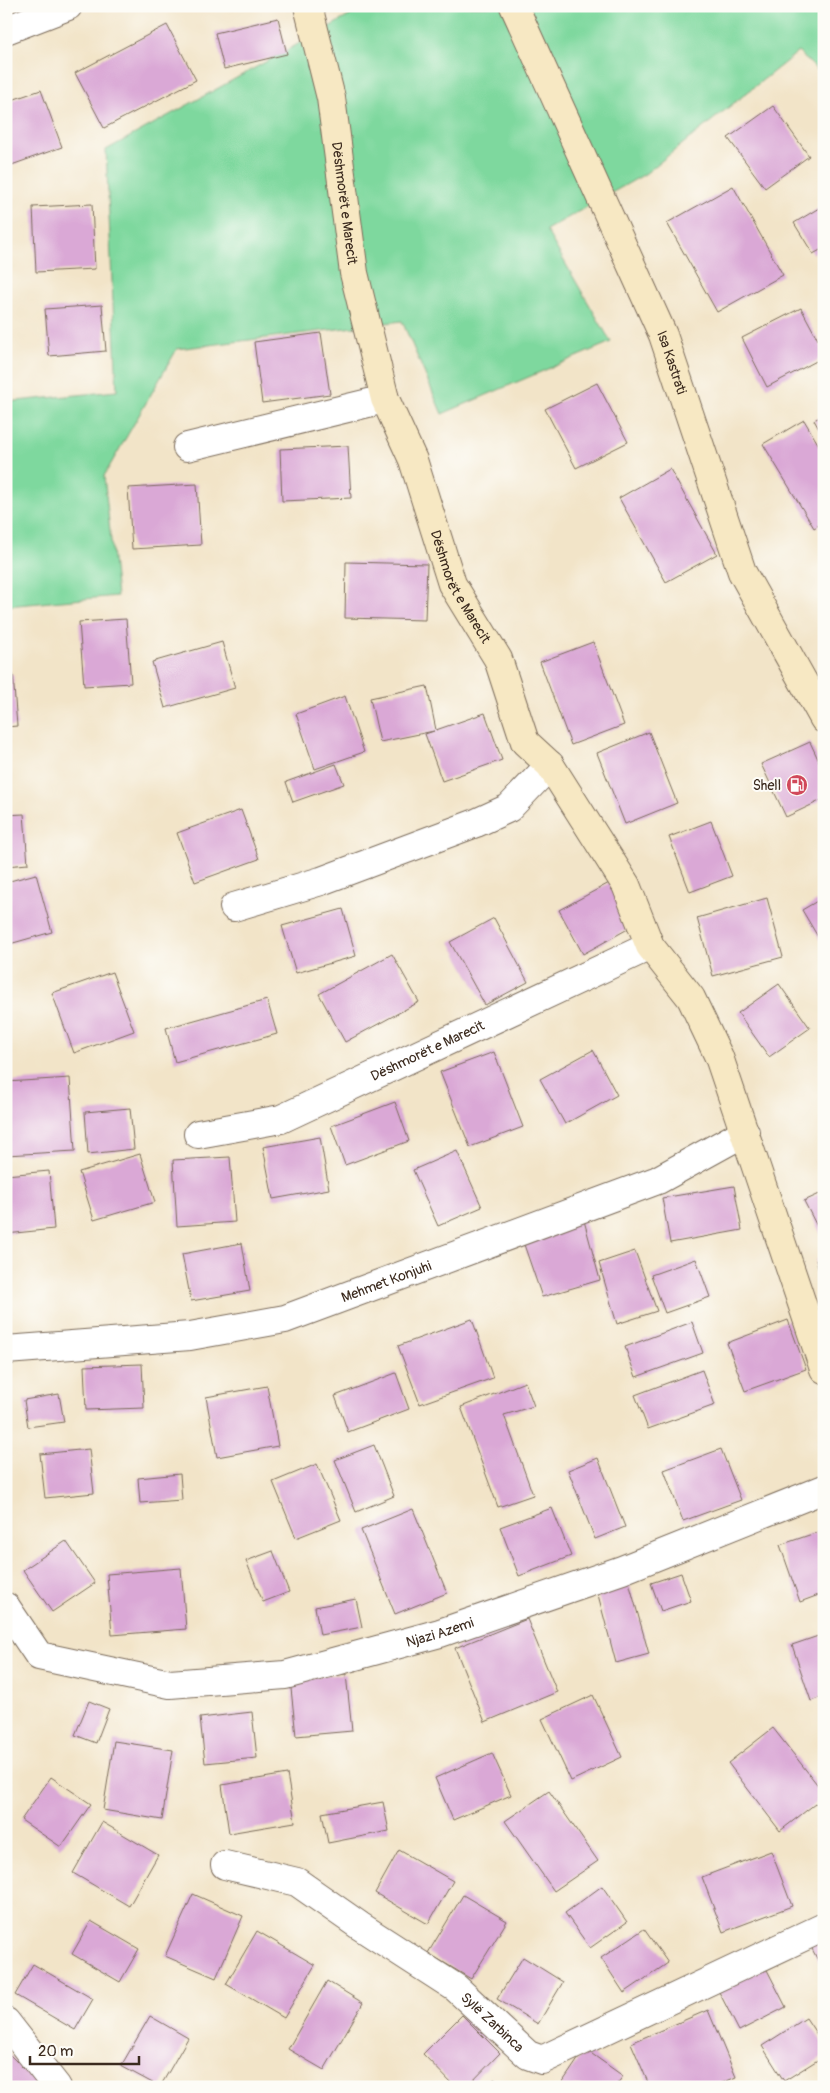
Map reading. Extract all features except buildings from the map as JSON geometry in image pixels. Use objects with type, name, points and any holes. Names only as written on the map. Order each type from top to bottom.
[{"type":"street","points":[[6,30],[68,6]]},
{"type":"street","name":"Dëshmorët e Marecit","points":[[308,6],[331,98],[354,273],[385,399],[413,460],[452,584],[498,659],[525,742],[550,765],[626,885],[650,946],[691,998],[719,1057],[824,1369]]},
{"type":"street","name":"Isa Kastrati","points":[[514,6],[663,335],[742,572],[824,719]]},
{"type":"street","points":[[187,448],[385,399]]},
{"type":"street","points":[[234,907],[321,881],[476,823],[509,808],[550,765]]},
{"type":"street","name":"Dëshmorët e Marecit","points":[[198,1134],[281,1119],[650,946]]},
{"type":"street","name":"Mehmet Konjuhi","points":[[6,1350],[190,1336],[285,1319],[658,1180],[745,1132]]},
{"type":"street","name":"Njazi Azemi","points":[[6,1607],[39,1656],[170,1684],[285,1674],[440,1633],[622,1570],[824,1489]]},
{"type":"street","name":"Sylë Zarbinca","points":[[225,1865],[298,1882],[360,1926],[456,1988],[528,2056],[542,2060],[824,1927]]},
{"type":"street","points":[[6,2022],[57,2087]]},
{"type":"green space","points":[[367,6],[824,6],[824,76],[798,52],[645,174],[546,230],[611,342],[442,414],[402,321],[177,349],[104,476],[117,596],[6,606],[6,402],[117,391],[106,150]]},
{"type":"place","name":"Shell","points":[[797,785]]}]
